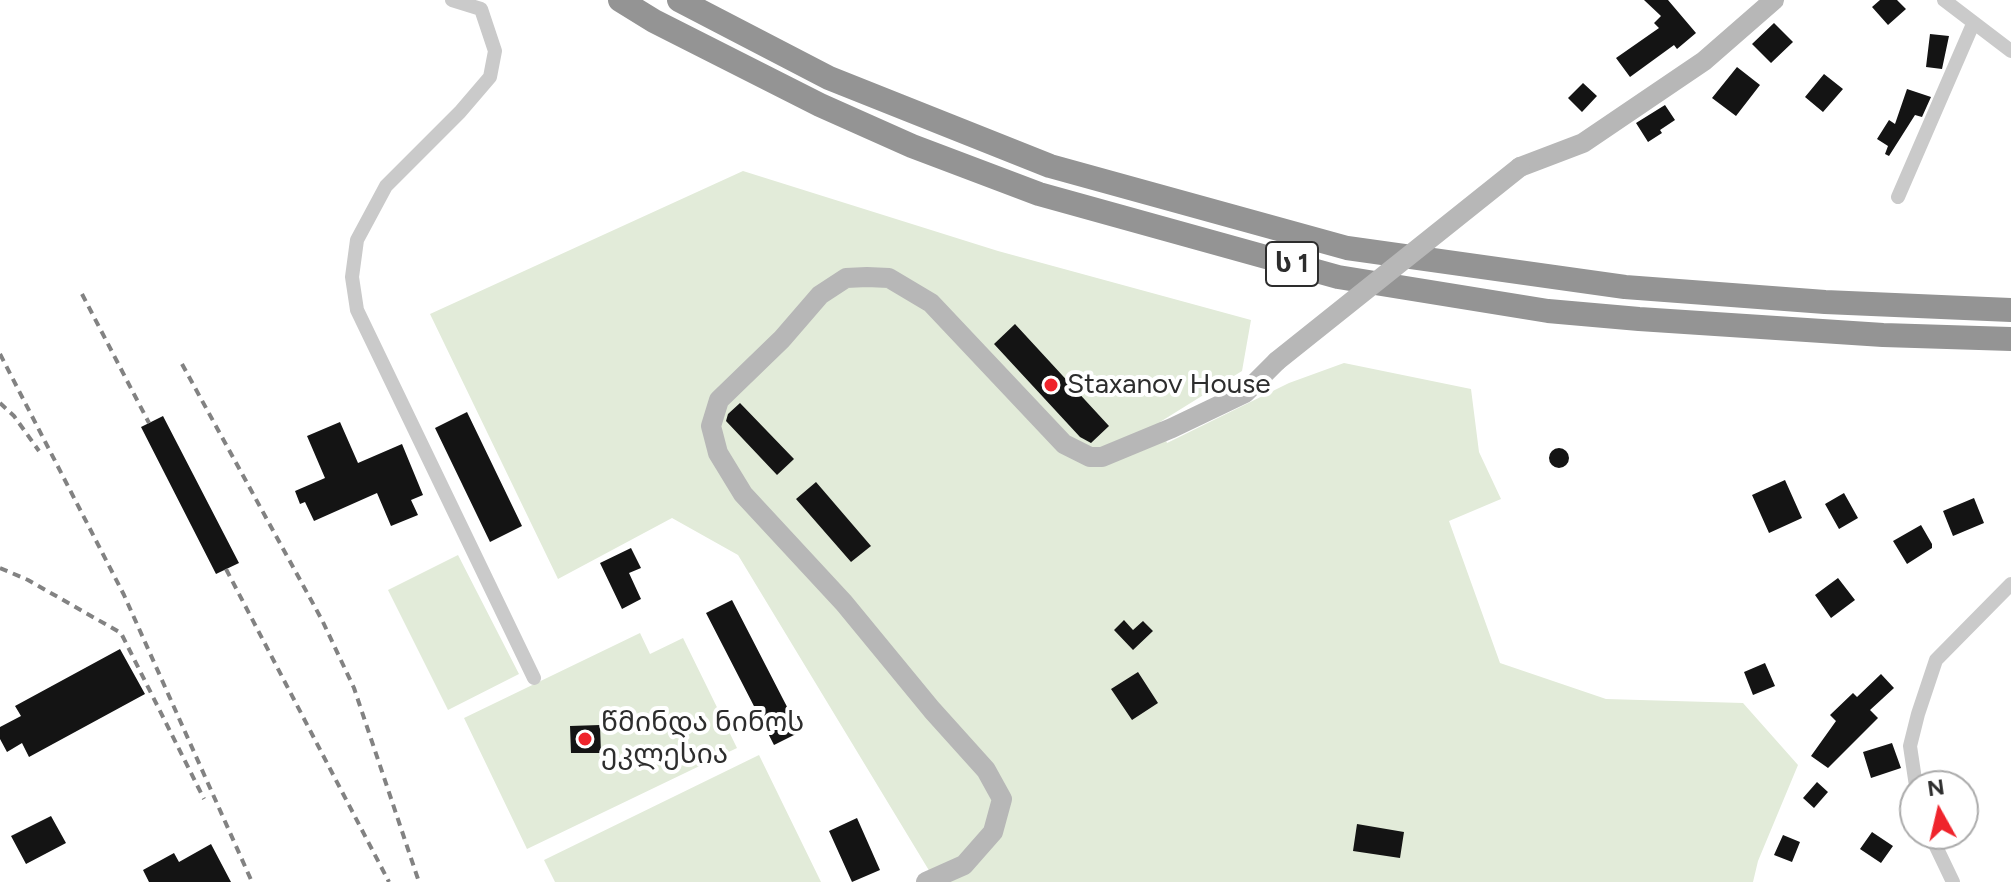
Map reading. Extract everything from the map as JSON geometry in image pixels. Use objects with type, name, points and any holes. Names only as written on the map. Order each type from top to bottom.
[{"type":"highway","name":"ს 1","points":[[620,0],[654,21],[820,105],[912,146],[1039,194],[1338,277],[1548,311],[1883,335],[2011,339]]},
{"type":"highway","name":"ს 1","points":[[679,0],[829,78],[1050,166],[1347,248],[1625,287],[1825,302],[2011,310]]},
{"type":"street","points":[[452,0],[481,9],[495,51],[490,77],[460,112],[386,186],[357,240],[352,277],[357,310],[534,678]]},
{"type":"street","points":[[926,882],[964,865],[993,832],[1002,799],[986,770],[844,603],[743,494],[718,453],[711,426],[719,400],[782,339],[820,295],[846,278],[889,278],[931,303],[1064,444],[1090,457],[1102,457],[1245,393],[1277,361],[1520,167],[1583,143],[1704,61],[1774,0]]},
{"type":"street","points":[[1944,0],[2011,51]]},
{"type":"street","points":[[1898,197],[1973,24]]},
{"type":"street","points":[[1914,770],[1910,746],[1936,660],[2011,584]]},
{"type":"street","points":[[1938,850],[1953,882]]},
{"type":"green space","points":[[743,171],[998,251],[1251,320],[1242,371],[1160,422],[1167,443],[1289,383],[1344,363],[1471,389],[1479,452],[1501,499],[1449,521],[1500,663],[1606,699],[1743,703],[1798,765],[1758,861],[1753,882],[936,882],[738,555],[672,518],[558,579],[430,314]]},
{"type":"green space","points":[[458,555],[519,674],[448,710],[388,590]]},
{"type":"green space","points":[[640,633],[650,654],[683,638],[737,748],[527,849],[464,718]]},
{"type":"green space","points":[[759,755],[821,882],[555,882],[544,860]]},
{"type":"building","points":[[1644,0],[1668,0],[1696,33],[1677,49],[1674,45],[1630,77],[1616,58],[1659,28],[1654,23],[1661,16]]},
{"type":"building","points":[[1880,0],[1897,0],[1906,9],[1888,25],[1872,7]]},
{"type":"building","points":[[1774,23],[1793,42],[1771,63],[1752,44]]},
{"type":"building","points":[[1930,34],[1949,36],[1942,69],[1926,67]]},
{"type":"building","points":[[1737,67],[1760,85],[1736,116],[1712,98]]},
{"type":"building","points":[[1824,74],[1843,89],[1823,112],[1805,97]]},
{"type":"building","points":[[1583,83],[1597,96],[1582,112],[1568,98]]},
{"type":"building","points":[[1907,89],[1931,97],[1922,117],[1915,115],[1889,156],[1885,154],[1888,146],[1877,139],[1889,120],[1895,124]]},
{"type":"building","points":[[1665,105],[1675,120],[1648,142],[1636,123]]},
{"type":"building","name":"Staxanov House","points":[[1015,324],[1109,426],[1091,443],[1080,437],[994,344]]},
{"type":"building","points":[[740,403],[794,459],[777,475],[726,421],[728,414]]},
{"type":"building","points":[[467,412],[522,526],[490,542],[435,428]]},
{"type":"building","points":[[163,416],[239,563],[216,574],[141,427]]},
{"type":"building","points":[[340,422],[358,463],[402,444],[423,495],[411,500],[418,515],[391,526],[377,493],[314,521],[305,502],[300,504],[295,491],[325,478],[307,436]]},
{"type":"building","points":[[1559,448],[1566,451],[1569,458],[1566,465],[1559,468],[1552,465],[1549,458],[1552,451]]},
{"type":"building","points":[[1785,480],[1802,518],[1769,533],[1752,495]]},
{"type":"building","points":[[816,482],[871,546],[851,562],[796,499]]},
{"type":"building","points":[[1844,493],[1858,518],[1839,529],[1825,504]]},
{"type":"building","points":[[1974,498],[1984,523],[1953,536],[1943,511]]},
{"type":"building","points":[[1921,525],[1932,548],[1907,564],[1893,541]]},
{"type":"building","points":[[631,548],[641,568],[629,573],[641,599],[622,609],[600,563]]},
{"type":"building","points":[[1838,578],[1855,600],[1831,618],[1815,595]]},
{"type":"building","points":[[732,600],[800,732],[774,745],[706,613]]},
{"type":"building","points":[[1124,620],[1133,630],[1143,621],[1153,631],[1133,650],[1114,630]]},
{"type":"building","points":[[120,649],[145,694],[29,757],[22,743],[7,752],[0,739],[0,727],[21,716],[15,706]]},
{"type":"building","points":[[1765,663],[1775,686],[1753,695],[1744,672]]},
{"type":"building","points":[[1138,672],[1158,703],[1132,720],[1111,689]]},
{"type":"building","points":[[1881,674],[1894,688],[1870,710],[1878,718],[1828,768],[1811,756],[1836,721],[1830,715],[1853,693],[1857,697]]},
{"type":"building","name":"წმინდა ნინოს ეკლესია","points":[[600,725],[601,753],[571,753],[570,726]]},
{"type":"building","points":[[1892,743],[1901,768],[1871,778],[1863,752]]},
{"type":"building","points":[[1817,782],[1828,792],[1814,808],[1803,798]]},
{"type":"building","points":[[51,816],[66,843],[26,864],[11,836]]},
{"type":"building","points":[[857,818],[880,870],[852,882],[829,831]]},
{"type":"building","points":[[1357,824],[1404,832],[1400,858],[1353,851]]},
{"type":"building","points":[[1872,832],[1893,846],[1881,863],[1860,849]]},
{"type":"building","points":[[1783,835],[1800,842],[1792,862],[1774,855]]},
{"type":"building","points":[[211,844],[231,882],[149,882],[143,870],[174,853],[179,862]]},
{"type":"railway","points":[[82,294],[149,423]]},
{"type":"railway","points":[[0,354],[124,595],[252,882]]},
{"type":"railway","points":[[182,364],[322,620],[354,688],[419,882]]},
{"type":"railway","points":[[0,403],[14,416],[39,451]]},
{"type":"railway","points":[[0,568],[28,580],[121,633],[204,799]]},
{"type":"railway","points":[[226,569],[389,882]]},
{"type":"place","name":"Staxanov House","points":[[1051,385]]},
{"type":"place","name":"წმინდა ნინოს ეკლესია","points":[[585,739]]}]
